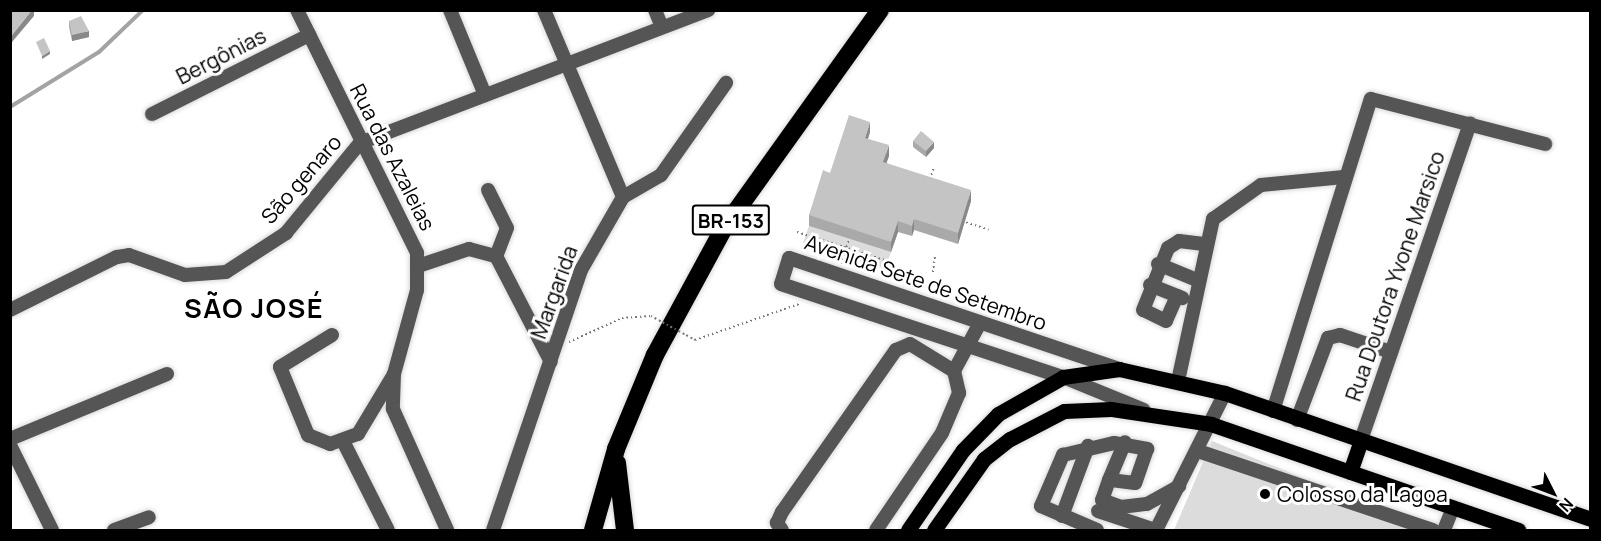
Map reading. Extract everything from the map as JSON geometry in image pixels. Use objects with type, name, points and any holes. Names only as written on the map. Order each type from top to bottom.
[{"type":"highway","name":"BR-153","points":[[593,531],[616,449],[655,355],[724,228],[880,10]]},
{"type":"highway","points":[[616,449],[625,531]]},
{"type":"main road","name":"Avenida Sete de Setembro","points":[[908,531],[963,450],[998,414],[1063,377],[1119,369],[1225,393],[1360,443],[1590,519]]},
{"type":"main road","name":"Avenida Sete de Setembro","points":[[934,531],[984,459],[1010,439],[1064,411],[1144,410],[1211,424],[1518,531]]},
{"type":"main road","points":[[1350,472],[1360,443]]},
{"type":"street","name":"Rua das Azaleias","points":[[297,10],[360,143],[412,237],[418,266],[394,374],[397,426],[447,531]]},
{"type":"street","points":[[450,10],[485,95]]},
{"type":"street","points":[[544,10],[623,197],[661,175],[726,83]]},
{"type":"street","points":[[655,10],[662,27]]},
{"type":"street","points":[[360,143],[708,10]]},
{"type":"street","name":"Bergônias","points":[[152,114],[309,35]]},
{"type":"street","points":[[1272,411],[1367,103],[1376,97],[1545,144]]},
{"type":"street","name":"Rua Doutora Yvone Marsico","points":[[1360,443],[1470,123]]},
{"type":"street","name":"São genaro","points":[[10,310],[117,257],[129,255],[185,275],[226,272],[286,233],[360,143]]},
{"type":"street","points":[[1178,381],[1204,244],[1213,219],[1242,194],[1292,179],[1344,177]]},
{"type":"street","points":[[488,190],[507,228],[496,256],[550,362]]},
{"type":"street","name":"Margarida","points":[[493,531],[550,362],[559,344],[580,270],[623,197]]},
{"type":"street","points":[[1177,296],[1168,318],[1162,321],[1143,310],[1158,264],[1179,241],[1204,244]]},
{"type":"street","points":[[418,266],[469,249],[496,256]]},
{"type":"street","name":"Avenida Sete de Setembro","points":[[1119,369],[789,258],[780,284],[1063,377],[1144,410]]},
{"type":"street","points":[[1158,264],[1197,280]]},
{"type":"street","points":[[819,297],[832,273]]},
{"type":"street","points":[[1150,285],[1193,302]]},
{"type":"street","points":[[876,531],[946,423],[959,393],[954,371],[980,323]]},
{"type":"street","points":[[332,335],[280,367],[308,435],[330,444],[344,443],[363,428],[375,399],[394,374]]},
{"type":"street","points":[[1296,420],[1328,338],[1340,335],[1391,352]]},
{"type":"street","points":[[782,531],[777,523],[782,512],[900,345],[910,344],[954,371]]},
{"type":"street","points":[[10,439],[167,374]]},
{"type":"street","points":[[1100,506],[1156,531],[1198,452],[1225,393]]},
{"type":"street","points":[[1109,480],[1135,483],[1147,449],[1125,442],[1088,446],[1063,455],[1041,499],[1045,510],[1094,529],[1109,480],[1125,442]]},
{"type":"street","points":[[344,443],[388,531]]},
{"type":"street","points":[[10,445],[52,531]]},
{"type":"street","points":[[1062,516],[1088,446]]},
{"type":"street","points":[[1198,452],[1433,531]]},
{"type":"street","points":[[1100,506],[1137,507],[1179,486]]},
{"type":"street","points":[[1444,531],[1453,508]]},
{"type":"street","points":[[114,531],[149,517]]},
{"type":"path","points":[[920,177],[930,180],[934,167]]},
{"type":"path","points":[[958,220],[989,230]]},
{"type":"path","points":[[797,232],[891,262]]},
{"type":"path","points":[[832,273],[849,239]]},
{"type":"path","points":[[933,272],[935,256]]},
{"type":"path","points":[[559,344],[622,318],[651,316],[695,340],[819,297]]},
{"type":"shaded area","points":[[809,226],[891,252],[885,270],[803,243]]},
{"type":"shaded area","name":"Colosso da Lagoa","points":[[1212,441],[1372,506],[1463,530],[1174,530]]},
{"type":"building","points":[[10,10],[32,10],[12,35],[10,34]]},
{"type":"building","points":[[81,16],[89,31],[72,35],[69,21]]},
{"type":"building","points":[[44,38],[50,51],[42,56],[36,42]]},
{"type":"building","points":[[849,115],[870,122],[865,138],[889,145],[883,162],[971,190],[958,233],[914,219],[912,226],[898,221],[891,242],[809,215],[823,170],[830,173]]},
{"type":"building","points":[[921,131],[934,142],[926,151],[913,141]]},
{"type":"waterway","points":[[10,107],[99,52],[143,10]]},
{"type":"place","name":"Colosso da Lagoa","points":[[1265,494]]},
{"type":"district","name":"SÃO JOSÉ","points":[[254,308]]}]
